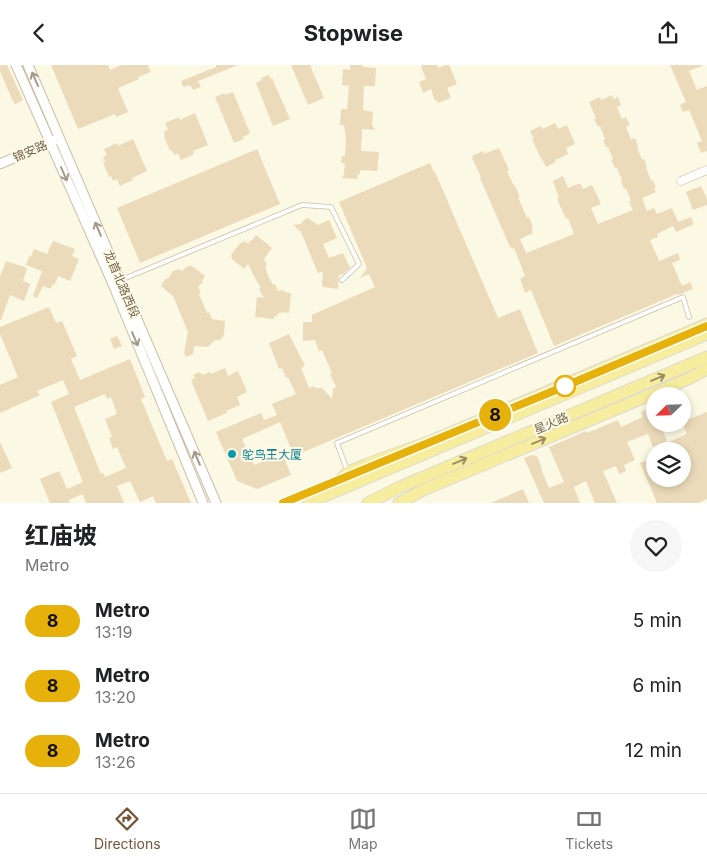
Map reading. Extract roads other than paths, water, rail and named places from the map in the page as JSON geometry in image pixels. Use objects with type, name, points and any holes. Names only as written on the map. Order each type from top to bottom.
[{"type":"main road","points":[[325,496],[348,472],[440,437],[707,325]]},
{"type":"main road","name":"星火路","points":[[308,503],[704,335]]},
{"type":"main road","name":"星火路","points":[[368,503],[436,471],[707,357]]},
{"type":"main road","points":[[398,503],[429,488],[688,379],[707,369]]},
{"type":"main road","points":[[618,395],[623,406]]},
{"type":"main road","points":[[514,438],[519,450]]},
{"type":"main road","points":[[398,503],[436,471]]},
{"type":"street","name":"龙首北路西段","points":[[16,65],[216,503]]},
{"type":"street","name":"龙首北路西段","points":[[28,65],[60,138],[204,503]]},
{"type":"street","name":"锦安路","points":[[0,164],[60,138]]},
{"type":"street","points":[[681,181],[707,170]]},
{"type":"lane","points":[[116,282],[302,205],[332,207],[359,264],[342,281]]},
{"type":"lane","points":[[348,472],[337,443],[683,297],[689,317]]},
{"type":"metro line","name":"8","points":[[283,503],[707,326]]},
{"type":"place","name":"鸵鸟王大厦","points":[[232,454]]}]
